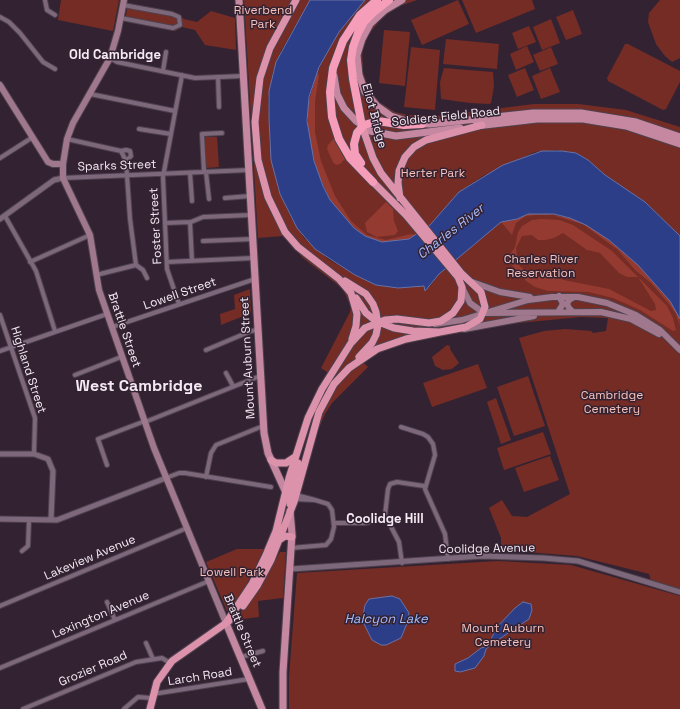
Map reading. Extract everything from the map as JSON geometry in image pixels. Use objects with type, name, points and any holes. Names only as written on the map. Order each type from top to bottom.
[{"type":"highway","points":[[150,709],[152,696],[159,679],[170,663],[179,654],[207,638],[232,618],[257,586],[269,566],[295,497],[321,406],[334,384],[373,341],[377,332],[378,322],[375,307],[368,296],[334,275],[298,248],[282,226],[266,192],[257,154],[255,116],[262,72],[273,42],[296,0]]},
{"type":"highway","name":"Soldiers Field Road","points":[[333,68],[340,47],[352,26],[362,13],[377,0]]},
{"type":"highway","name":"Eliot Bridge","points":[[389,0],[364,22],[353,47],[351,63],[362,126],[378,168],[416,222],[457,273],[461,286]]},
{"type":"highway","name":"Eliot Bridge","points":[[333,68],[330,95],[335,128],[348,155],[373,182],[416,222]]},
{"type":"highway","points":[[373,182],[354,151],[355,136],[362,126],[370,122],[378,121],[404,124],[422,124]]},
{"type":"highway","points":[[401,200],[398,173],[403,160],[412,148],[426,140],[482,126]]},
{"type":"highway","points":[[349,368],[385,346],[409,338],[455,330],[475,322],[484,313],[484,296],[469,281],[457,273]]},
{"type":"highway","points":[[334,275],[347,287],[366,313],[378,322],[407,330],[440,332]]},
{"type":"highway","points":[[347,348],[360,333],[378,322],[395,319],[424,323],[439,322],[453,313],[461,301],[461,286]]},
{"type":"highway","points":[[226,623],[252,584],[266,555],[276,531],[285,491],[306,424],[316,401],[347,348],[354,332],[357,317],[354,301],[347,287]]},
{"type":"highway","points":[[290,511],[292,489],[316,401]]},
{"type":"highway","points":[[271,460],[276,463],[286,463],[292,460],[296,455]]},
{"type":"highway","points":[[279,540],[285,536],[292,537]]},
{"type":"main road","name":"Mount Auburn Street","points":[[239,0],[263,426],[266,444],[271,460],[285,491],[290,511],[292,537],[283,679],[283,709]]},
{"type":"main road","points":[[240,10],[243,0]]},
{"type":"main road","name":"Soldiers Field Road","points":[[402,0],[383,12],[367,28],[358,49],[357,69],[364,89],[378,108],[395,118],[422,124],[432,124],[533,113],[571,112],[626,120],[680,138]]},
{"type":"main road","name":"Brattle Street","points":[[124,2],[110,58],[73,123],[67,139],[63,164],[63,178],[90,235],[96,275],[107,314],[121,357],[166,478],[262,709]]},
{"type":"main road","name":"Soldiers Field Road","points":[[333,68],[336,88],[341,102],[350,116],[362,126],[380,134],[400,136],[537,119],[592,120],[643,130],[680,144]]},
{"type":"main road","points":[[0,85],[49,163],[63,164]]},
{"type":"main road","points":[[400,136],[397,131],[398,127],[417,128],[432,124]]},
{"type":"main road","points":[[469,281],[500,292],[538,298]]},
{"type":"main road","points":[[461,286],[472,304],[484,313],[602,312],[632,319],[675,345]]},
{"type":"main road","points":[[558,312],[563,304],[559,296]]},
{"type":"main road","points":[[424,323],[451,323],[538,298],[559,296],[574,297],[603,302],[630,312],[657,328],[680,350]]},
{"type":"main road","points":[[574,297],[569,300],[567,304],[569,309],[574,312]]},
{"type":"main road","points":[[455,330],[550,312]]},
{"type":"street","points":[[45,0],[47,10],[55,16]]},
{"type":"street","points":[[121,18],[173,28],[180,25],[179,18],[172,14],[124,2]]},
{"type":"street","points":[[0,17],[20,33],[43,62],[55,69]]},
{"type":"street","points":[[163,71],[166,52]]},
{"type":"street","points":[[110,58],[118,62],[198,78],[243,76]]},
{"type":"street","name":"Foster Street","points":[[179,304],[168,272],[164,174],[182,75]]},
{"type":"street","points":[[218,77],[219,107]]},
{"type":"street","points":[[90,94],[175,111]]},
{"type":"street","points":[[139,129],[171,134]]},
{"type":"street","points":[[209,199],[202,134],[222,132]]},
{"type":"street","points":[[0,157],[33,137]]},
{"type":"street","points":[[67,139],[121,151],[130,151],[131,156],[126,161]]},
{"type":"street","points":[[121,151],[126,161],[128,175],[130,219],[136,265],[143,270],[147,278]]},
{"type":"street","name":"Sparks Street","points":[[2,217],[54,180],[63,178],[248,170]]},
{"type":"street","points":[[190,173],[192,201]]},
{"type":"street","points":[[225,198],[250,196]]},
{"type":"street","points":[[165,223],[190,222],[203,217],[251,215]]},
{"type":"street","points":[[2,217],[36,271],[56,331]]},
{"type":"street","points":[[190,222],[192,261]]},
{"type":"street","points":[[30,262],[90,235]]},
{"type":"street","points":[[203,241],[252,239]]},
{"type":"street","points":[[167,262],[254,258]]},
{"type":"street","points":[[96,275],[136,265]]},
{"type":"street","name":"Lowell Street","points":[[112,328],[255,279]]},
{"type":"street","points":[[0,351],[107,314]]},
{"type":"street","name":"Highland Street","points":[[0,316],[34,418],[34,454]]},
{"type":"street","points":[[206,350],[251,331],[258,330]]},
{"type":"street","points":[[75,375],[121,357]]},
{"type":"street","points":[[226,372],[233,386]]},
{"type":"street","points":[[107,465],[98,439],[260,376]]},
{"type":"street","points":[[206,476],[211,453],[216,445],[263,426]]},
{"type":"street","points":[[401,428],[423,434],[428,437],[433,444],[435,455],[424,486],[445,534],[448,559]]},
{"type":"street","points":[[0,454],[34,454],[43,456],[51,464],[53,477],[51,520]]},
{"type":"street","points":[[0,519],[51,520],[182,473],[271,487]]},
{"type":"street","points":[[402,563],[399,542],[386,518],[387,491],[390,484],[397,482],[424,486]]},
{"type":"street","points":[[291,548],[326,546],[332,535],[334,523],[330,505],[314,500],[295,497]]},
{"type":"street","points":[[334,523],[365,523],[386,518]]},
{"type":"street","points":[[22,551],[28,546],[29,520]]},
{"type":"street","name":"Lakeview Avenue","points":[[0,606],[187,528]]},
{"type":"street","name":"Coolidge Avenue","points":[[290,569],[497,556],[572,560],[680,592]]},
{"type":"street","name":"Lexington Avenue","points":[[0,668],[209,581]]},
{"type":"street","points":[[107,602],[115,620]]},
{"type":"street","points":[[146,642],[153,659]]},
{"type":"street","points":[[241,657],[262,651]]},
{"type":"street","name":"Grozier Road","points":[[23,709],[134,663],[164,658],[170,663]]},
{"type":"street","name":"Larch Road","points":[[124,709],[138,697],[152,696],[250,679]]},
{"type":"green space","points":[[61,0],[119,0],[113,31],[58,20]]},
{"type":"green space","points":[[244,0],[310,0],[281,51],[273,71],[268,98],[270,151],[278,189],[291,218],[304,238],[328,259],[355,275],[376,285],[398,288],[424,286],[426,291],[427,287],[431,285],[439,274],[501,222],[532,213],[554,214],[589,227],[638,265],[670,301],[680,319],[680,589],[651,581],[649,574],[577,556],[501,550],[501,538],[489,508],[502,500],[512,516],[527,517],[570,494],[519,338],[544,331],[565,329],[591,331],[593,333],[606,331],[608,318],[581,317],[508,324],[415,341],[378,352],[363,362],[368,367],[332,403],[325,414],[315,437],[320,416],[339,380],[321,368],[350,312],[351,307],[343,289],[303,258],[283,236],[258,238]]},
{"type":"green space","name":"Herter Park","points":[[365,0],[417,0],[397,7],[382,18],[369,34],[362,51],[363,72],[368,87],[379,102],[395,112],[408,115],[437,116],[534,104],[578,104],[626,110],[680,127],[680,236],[645,202],[605,175],[588,160],[576,153],[556,150],[535,152],[483,176],[459,192],[430,225],[409,239],[400,242],[371,239],[349,223],[314,161],[314,80],[323,60],[339,32]]},
{"type":"green space","points":[[458,0],[469,24],[422,45],[411,20]]},
{"type":"green space","points":[[462,0],[532,0],[535,9],[476,33]]},
{"type":"green space","points":[[660,0],[680,0],[680,58],[672,62],[665,56],[656,44],[648,22],[649,13]]},
{"type":"green space","points":[[128,3],[176,13],[184,19],[197,22],[211,11],[235,18],[236,50],[205,45],[195,30],[182,27],[175,31],[125,21]]},
{"type":"green space","points":[[573,10],[582,34],[566,40],[556,17]]},
{"type":"green space","points":[[551,19],[560,43],[542,50],[533,27]]},
{"type":"green space","points":[[529,26],[536,42],[518,49],[512,33]]},
{"type":"green space","points":[[384,30],[410,32],[405,86],[379,83]]},
{"type":"green space","points":[[446,39],[499,44],[497,69],[443,64]]},
{"type":"green space","points":[[625,44],[628,44],[680,71],[680,82],[666,109],[663,110],[608,81],[607,78]]},
{"type":"green space","points":[[527,46],[534,62],[516,70],[510,54]]},
{"type":"green space","points":[[411,47],[440,50],[435,110],[404,107]]},
{"type":"green space","points":[[551,47],[558,64],[540,71],[533,55]]},
{"type":"green space","points":[[444,68],[493,72],[494,86],[491,103],[470,103],[441,99],[440,82]]},
{"type":"green space","points":[[525,68],[534,90],[517,97],[508,75]]},
{"type":"green space","points":[[550,68],[560,92],[541,99],[532,76]]},
{"type":"green space","points":[[205,137],[217,137],[219,167],[206,168]]},
{"type":"green space","points":[[250,289],[251,313],[221,325],[220,314],[235,309],[234,295]]},
{"type":"green space","points":[[447,345],[450,346],[450,349],[459,363],[452,369],[443,370],[435,366],[432,357]]},
{"type":"green space","points":[[478,364],[487,388],[432,407],[423,383]]},
{"type":"green space","points":[[528,376],[545,426],[514,436],[497,387]]},
{"type":"green space","points":[[496,398],[511,440],[501,444],[487,402]]},
{"type":"green space","points":[[543,432],[551,454],[504,470],[497,448]]},
{"type":"green space","points":[[550,456],[559,480],[524,492],[515,468]]},
{"type":"green space","name":"Lowell Park","points":[[237,549],[264,549],[244,590],[227,611],[206,562]]},
{"type":"green space","name":"Lowell Park","points":[[280,552],[286,552],[283,598],[258,601],[259,617],[234,620],[262,584]]},
{"type":"green space","name":"Mount Auburn Cemetery","points":[[498,561],[571,565],[680,596],[680,709],[289,709],[289,677],[297,573]]},
{"type":"shaded area","points":[[317,72],[319,76],[315,101],[315,132],[321,161],[335,196],[351,221],[367,235],[386,240],[411,234],[417,235],[404,241],[394,242],[382,242],[371,239],[360,233],[349,223],[330,200],[317,171],[308,134],[308,104]]},
{"type":"shaded area","points":[[334,138],[345,159],[340,164],[336,165],[327,149],[328,145]]},
{"type":"shaded area","points":[[386,202],[393,209],[394,221],[398,231],[395,235],[377,237],[367,232],[365,223]]},
{"type":"shaded area","points":[[542,213],[570,218],[592,227],[609,240],[638,265],[670,301],[679,316],[680,326],[676,314],[651,283],[635,270],[618,250],[584,225],[553,215],[526,216],[516,223],[512,235],[501,222],[517,219],[528,214]]},
{"type":"shaded area","points":[[532,220],[560,220],[573,225],[612,251],[638,277],[667,306],[673,318],[676,330],[673,331],[640,310],[613,298],[588,292],[548,291],[535,287],[526,281],[511,264],[509,256],[515,247],[518,232],[522,226]],"holes":[[[563,233],[587,250],[600,253],[619,273],[627,277],[638,277],[655,304],[656,310],[651,311],[609,289],[564,280],[551,275],[544,275],[533,279],[518,264],[516,248],[522,236],[532,235],[538,240],[545,240],[554,238]]]},
{"type":"water","name":"Charles River","points":[[310,0],[365,0],[339,32],[319,67],[309,97],[307,121],[314,161],[323,186],[330,200],[354,228],[365,236],[382,242],[409,239],[430,225],[459,192],[503,165],[542,151],[576,153],[588,160],[605,175],[645,202],[680,236],[680,319],[670,301],[638,265],[609,240],[586,225],[570,218],[554,214],[528,214],[517,219],[501,222],[439,274],[425,291],[424,286],[398,288],[376,285],[355,275],[315,249],[297,228],[280,194],[271,160],[269,119],[269,91],[276,62]]},
{"type":"water","name":"Halcyon Lake","points":[[392,596],[400,599],[409,613],[408,621],[401,638],[386,645],[381,645],[372,640],[364,624],[363,615],[365,605],[369,599]]},
{"type":"water","points":[[523,602],[531,604],[532,610],[529,619],[486,649],[484,656],[475,668],[460,672],[455,671],[455,664],[485,647],[490,641],[497,627],[515,608]]},
{"type":"district","name":"Old Cambridge","points":[[115,55]]},
{"type":"district","name":"West Cambridge","points":[[139,387]]},
{"type":"district","name":"Coolidge Hill","points":[[385,519]]},
{"type":"park label","name":"Riverbend Park","points":[[263,18]]},
{"type":"park label","name":"Charles River Reservation","points":[[541,267]]},
{"type":"park label","name":"Cambridge Cemetery","points":[[612,403]]}]
